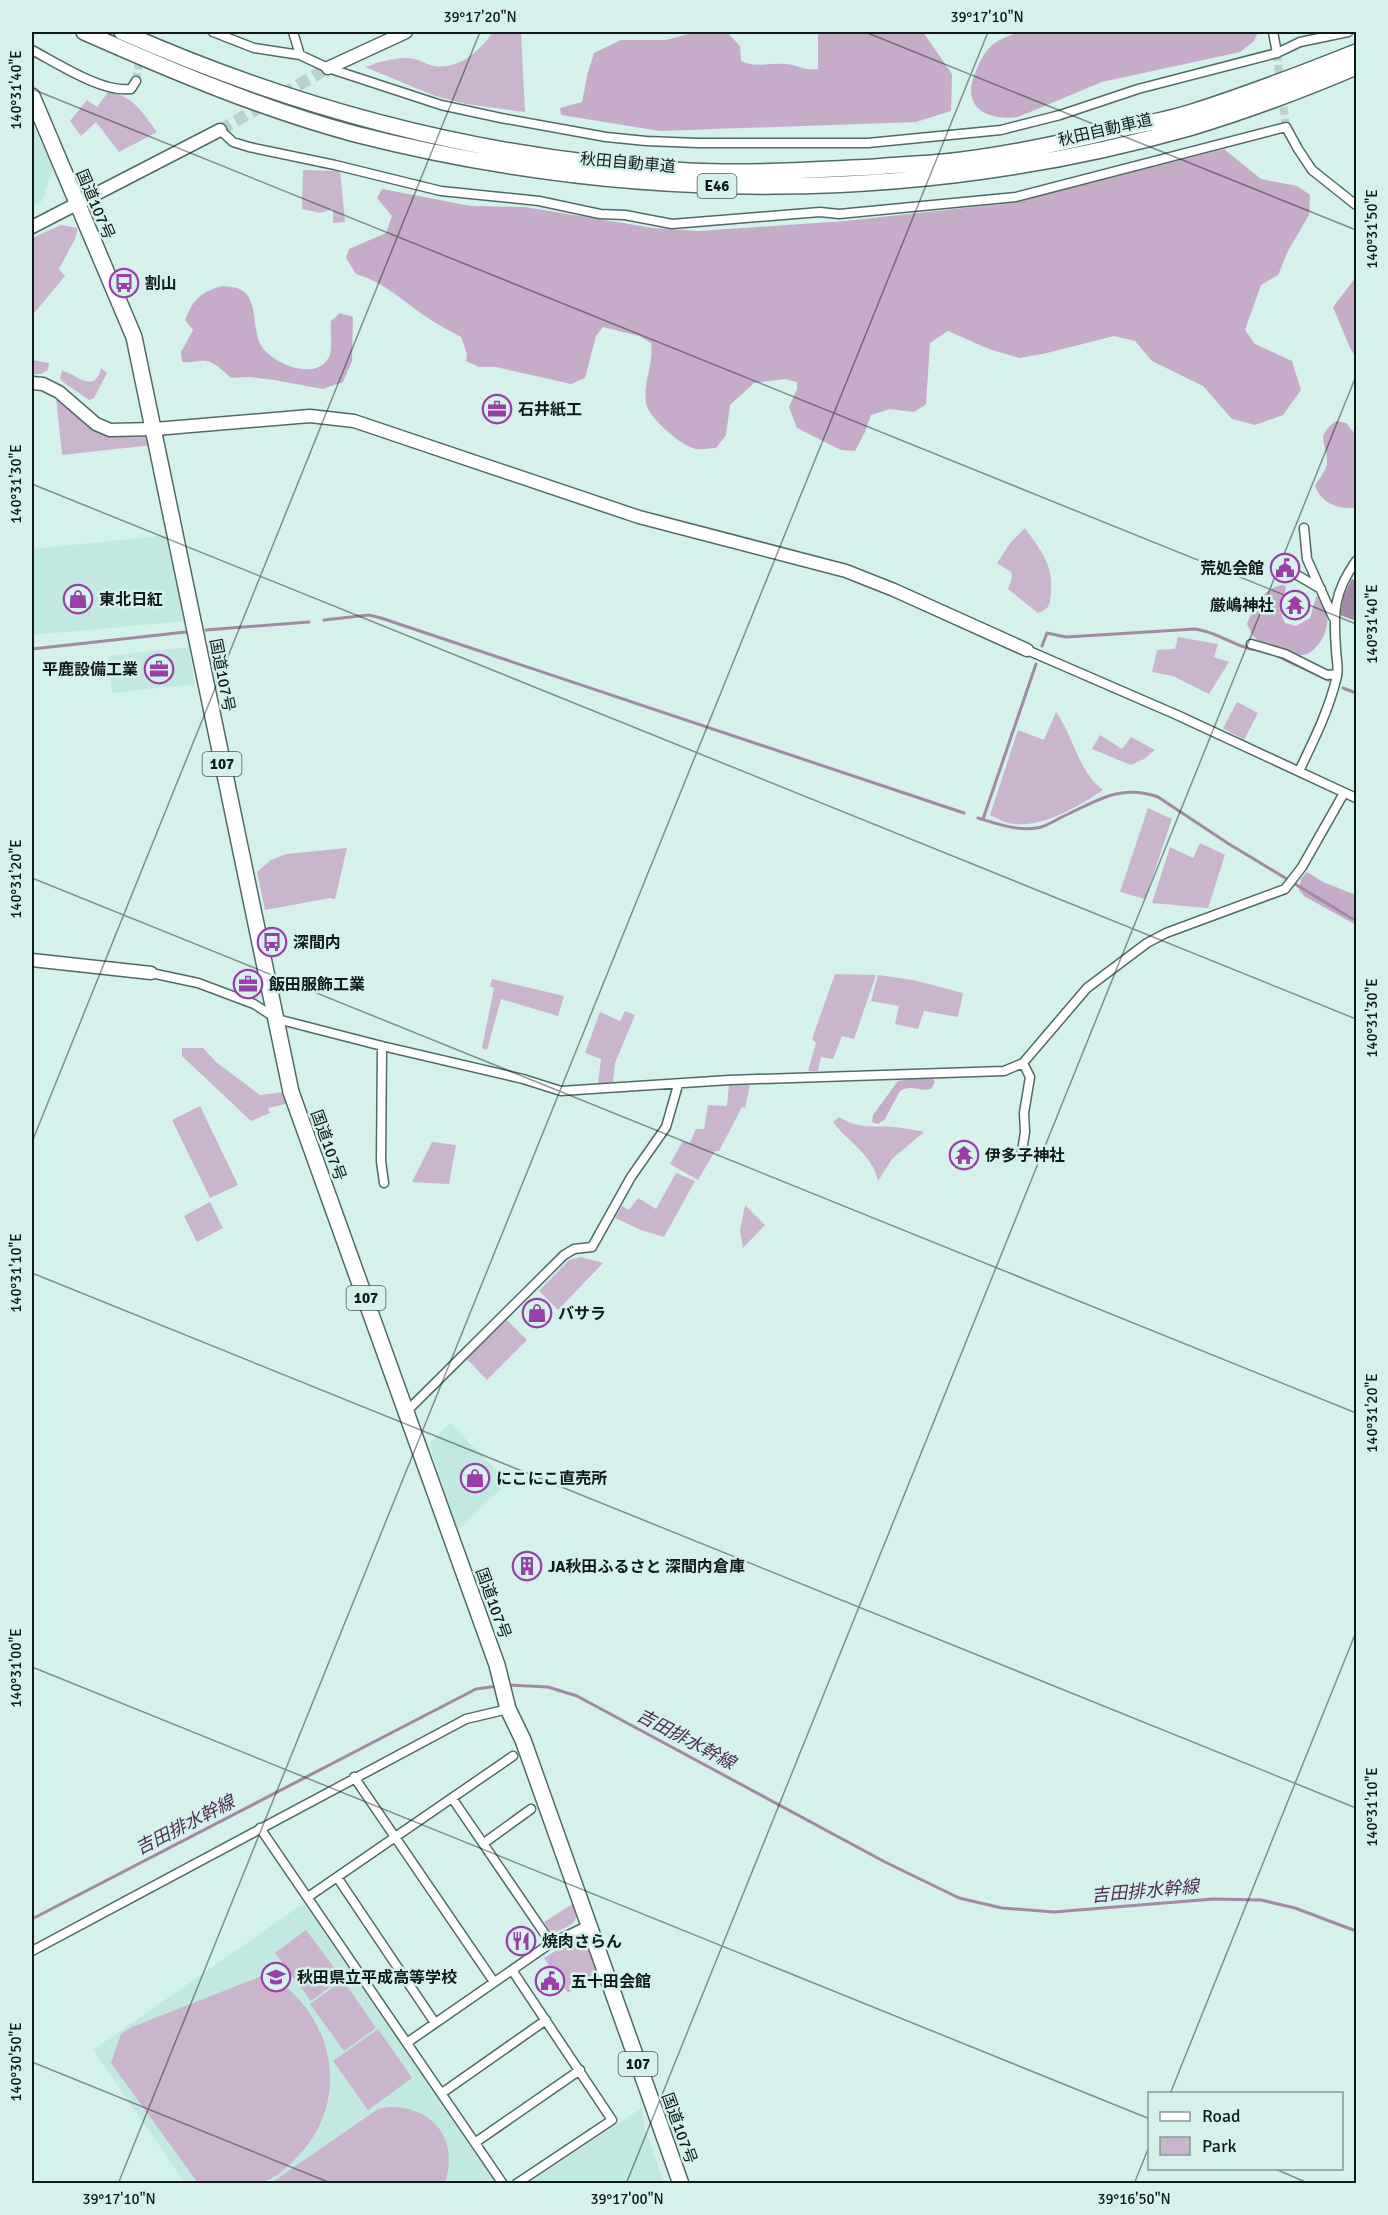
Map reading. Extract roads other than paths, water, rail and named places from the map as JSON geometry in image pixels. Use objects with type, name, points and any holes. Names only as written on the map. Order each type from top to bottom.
[{"type":"highway","name":"秋田自動車道","points":[[84,32],[212,86],[355,134],[506,167],[599,179],[691,186],[790,188],[935,178],[1071,156],[1190,128],[1293,93],[1356,67]]},
{"type":"highway","name":"秋田自動車道","points":[[122,32],[218,72],[358,119],[509,152],[602,165],[692,171],[791,172],[946,162],[1068,142],[1186,114],[1289,80],[1356,52]]},
{"type":"highway","name":"国道107号","points":[[32,96],[135,337],[291,1092],[497,1665],[508,1709],[523,1740],[681,2184]]},
{"type":"street","points":[[213,32],[254,48],[300,55],[328,68],[441,105],[606,137],[698,143],[868,143],[1001,130],[1060,115],[1138,89],[1277,53],[1300,42],[1348,32]]},
{"type":"street","points":[[293,32],[300,55]]},
{"type":"street","points":[[328,68],[406,32]]},
{"type":"street","points":[[1273,32],[1277,53]]},
{"type":"street","points":[[32,50],[77,74],[111,88],[131,89],[136,81]]},
{"type":"street","points":[[32,227],[220,130],[233,142],[249,147],[336,165],[441,191],[539,201],[600,214],[625,215],[672,224],[820,212],[839,214],[1016,197],[1286,127],[1312,170],[1356,205]]},
{"type":"street","points":[[32,383],[43,384],[60,392],[96,424],[110,430],[155,429],[310,416],[354,421],[639,517],[846,571],[894,590],[1356,798]]},
{"type":"street","points":[[1299,771],[1322,724],[1338,674],[1333,617],[1307,559],[1304,528]]},
{"type":"street","points":[[1333,617],[1343,584],[1356,561]]},
{"type":"street","points":[[1297,575],[1322,589]]},
{"type":"street","points":[[1251,644],[1285,654],[1327,675],[1338,674]]},
{"type":"street","points":[[32,960],[151,973],[198,983],[254,1004],[277,1019],[523,1079],[561,1092],[729,1080],[1004,1071],[1023,1063],[1087,988],[1147,943],[1166,933],[1286,887],[1302,867],[1344,793]]},
{"type":"street","points":[[382,1046],[381,1161],[384,1183]]},
{"type":"street","points":[[1022,1151],[1025,1132],[1024,1113],[1030,1077],[1023,1063]]},
{"type":"street","points":[[407,1411],[564,1255],[574,1249],[592,1247],[626,1185],[666,1126],[678,1085]]},
{"type":"street","points":[[32,1951],[466,1719],[508,1709]]},
{"type":"street","points":[[308,1897],[513,1756]]},
{"type":"street","points":[[354,1777],[494,1982]]},
{"type":"street","points":[[452,1798],[551,1943]]},
{"type":"street","points":[[484,1843],[531,1809]]},
{"type":"street","points":[[260,1828],[503,2184]]},
{"type":"street","points":[[337,1877],[435,2023]]},
{"type":"street","points":[[408,2042],[551,1943],[589,1925]]},
{"type":"street","points":[[512,1970],[612,2120],[516,2184]]},
{"type":"street","points":[[442,2093],[546,2020]]},
{"type":"street","points":[[476,2142],[580,2070]]},
{"type":"waterway","points":[[324,620],[369,615],[381,618],[964,813]]},
{"type":"waterway","points":[[206,630],[309,622]]},
{"type":"waterway","points":[[1042,646],[1047,633],[1066,637],[1195,629],[1212,633],[1244,647],[1260,650]]},
{"type":"waterway","points":[[32,649],[186,632]]},
{"type":"waterway","points":[[1275,655],[1328,680]]},
{"type":"waterway","points":[[983,819],[1036,664]]},
{"type":"waterway","points":[[1343,688],[1356,693]]},
{"type":"waterway","points":[[978,818],[1014,828],[1037,828],[1108,796],[1120,793],[1144,793],[1158,797],[1229,844],[1356,919]]},
{"type":"waterway","name":"吉田排水幹線","points":[[508,1685],[548,1687],[577,1696],[885,1862],[959,1898],[1002,1908],[1054,1912],[1213,1899],[1261,1900],[1295,1908],[1356,1931]]},
{"type":"waterway","name":"吉田排水幹線","points":[[32,1919],[476,1689],[498,1686]]},
{"type":"tunnel","points":[[1277,53],[1280,83]]},
{"type":"tunnel","points":[[136,81],[140,56]]},
{"type":"tunnel","points":[[220,130],[328,68]]},
{"type":"tunnel","points":[[1282,95],[1286,127]]},
{"type":"place","name":"割山","points":[[124,283]]},
{"type":"place","name":"石井紙工","points":[[497,409]]},
{"type":"place","name":"荒処会館","points":[[1285,568]]},
{"type":"place","name":"東北日紅","points":[[78,599]]},
{"type":"place","name":"厳嶋神社","points":[[1295,605]]},
{"type":"place","name":"平鹿設備工業","points":[[159,669]]},
{"type":"place","name":"深間内","points":[[272,942]]},
{"type":"place","name":"飯田服飾工業","points":[[248,984]]},
{"type":"place","name":"伊多子神社","points":[[964,1155]]},
{"type":"place","name":"バサラ","points":[[537,1313]]},
{"type":"place","name":"にこにこ直売所","points":[[475,1478]]},
{"type":"place","name":"JA秋田ふるさと 深間内倉庫","points":[[527,1566]]},
{"type":"place","name":"焼肉さらん","points":[[521,1941]]},
{"type":"place","name":"秋田県立平成高等学校","points":[[276,1977]]},
{"type":"place","name":"五十田会館","points":[[550,1981]]}]
